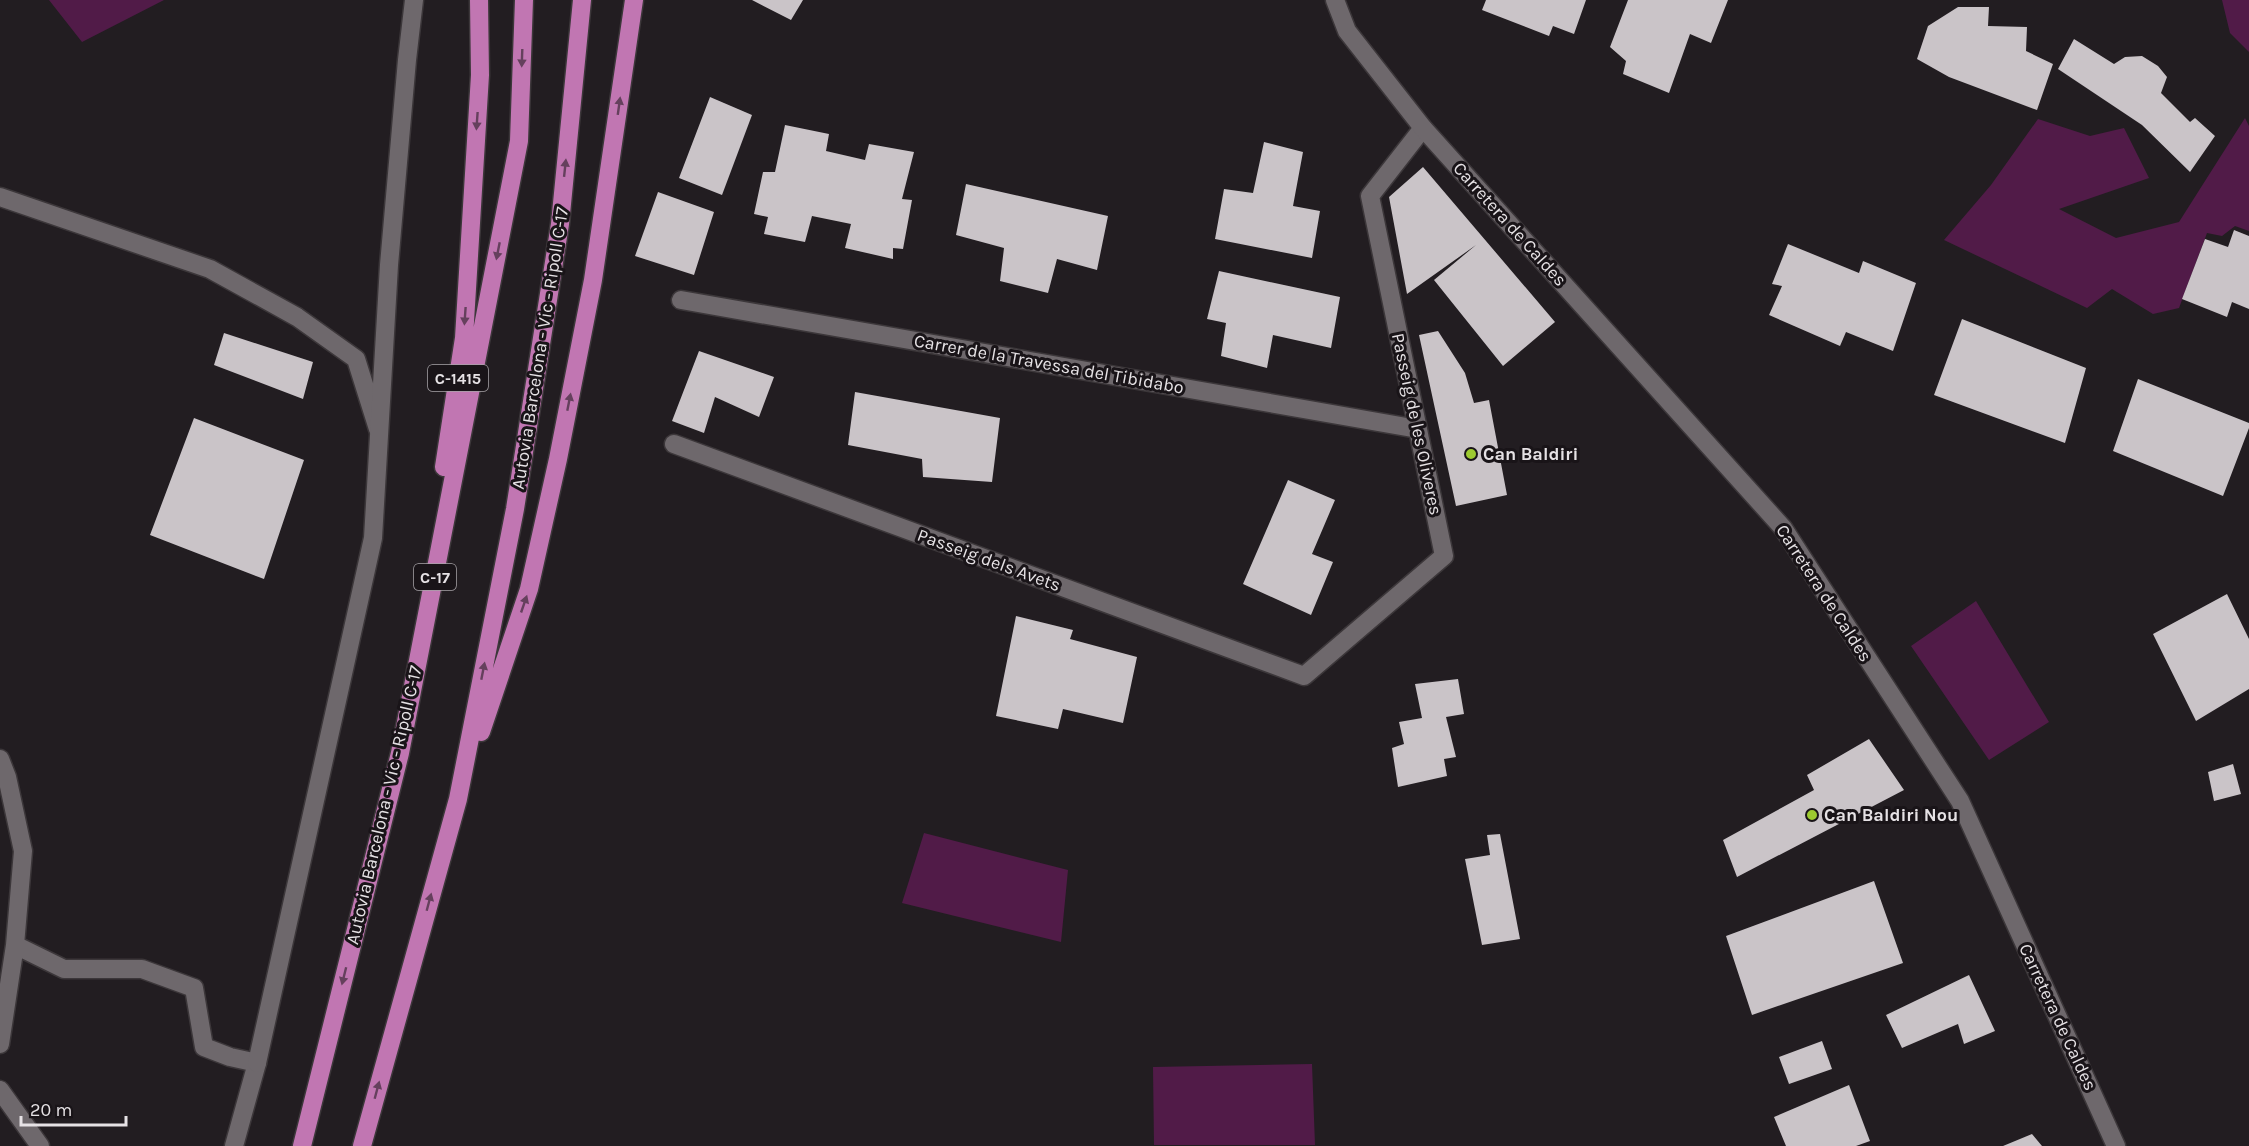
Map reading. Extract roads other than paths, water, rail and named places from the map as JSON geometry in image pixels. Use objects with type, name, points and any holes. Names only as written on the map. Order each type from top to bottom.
[{"type":"highway","name":"C-1415","points":[[400,753],[464,338],[480,75],[479,0]]},
{"type":"highway","name":"Autovia Barcelona - Vic - Ripoll C-17","points":[[302,1146],[400,753],[519,141],[525,0]]},
{"type":"highway","name":"Autovia Barcelona - Vic - Ripoll C-17","points":[[362,1146],[458,798],[515,509],[556,247],[582,0]]},
{"type":"highway","points":[[458,798],[532,578],[593,280],[634,0]]},
{"type":"street","points":[[234,1146],[257,1063],[373,538],[389,265],[406,60],[414,0]]},
{"type":"street","points":[[1324,0],[1347,31]]},
{"type":"street","name":"Carretera de Caldes","points":[[1335,0],[1347,31],[1423,128],[1783,528],[1960,801],[2116,1146]]},
{"type":"street","name":"Passeig de les Oliveres","points":[[1304,676],[1444,556],[1370,196],[1423,128]]},
{"type":"street","points":[[0,198],[210,269],[297,316],[356,359],[378,429]]},
{"type":"street","name":"Carrer de la Travessa del Tibidabo","points":[[681,300],[1418,429]]},
{"type":"street","name":"Passeig dels Avets","points":[[674,444],[1304,676]]},
{"type":"street","points":[[0,759],[7,777],[23,851],[15,945],[0,1044]]},
{"type":"street","points":[[15,945],[64,969],[142,969],[194,988],[204,1047],[230,1057],[257,1063]]},
{"type":"street","points":[[0,1090],[40,1146]]},
{"type":"place","name":"Can Baldiri","points":[[1471,454]]},
{"type":"place","name":"Can Baldiri Nou","points":[[1812,815]]}]
